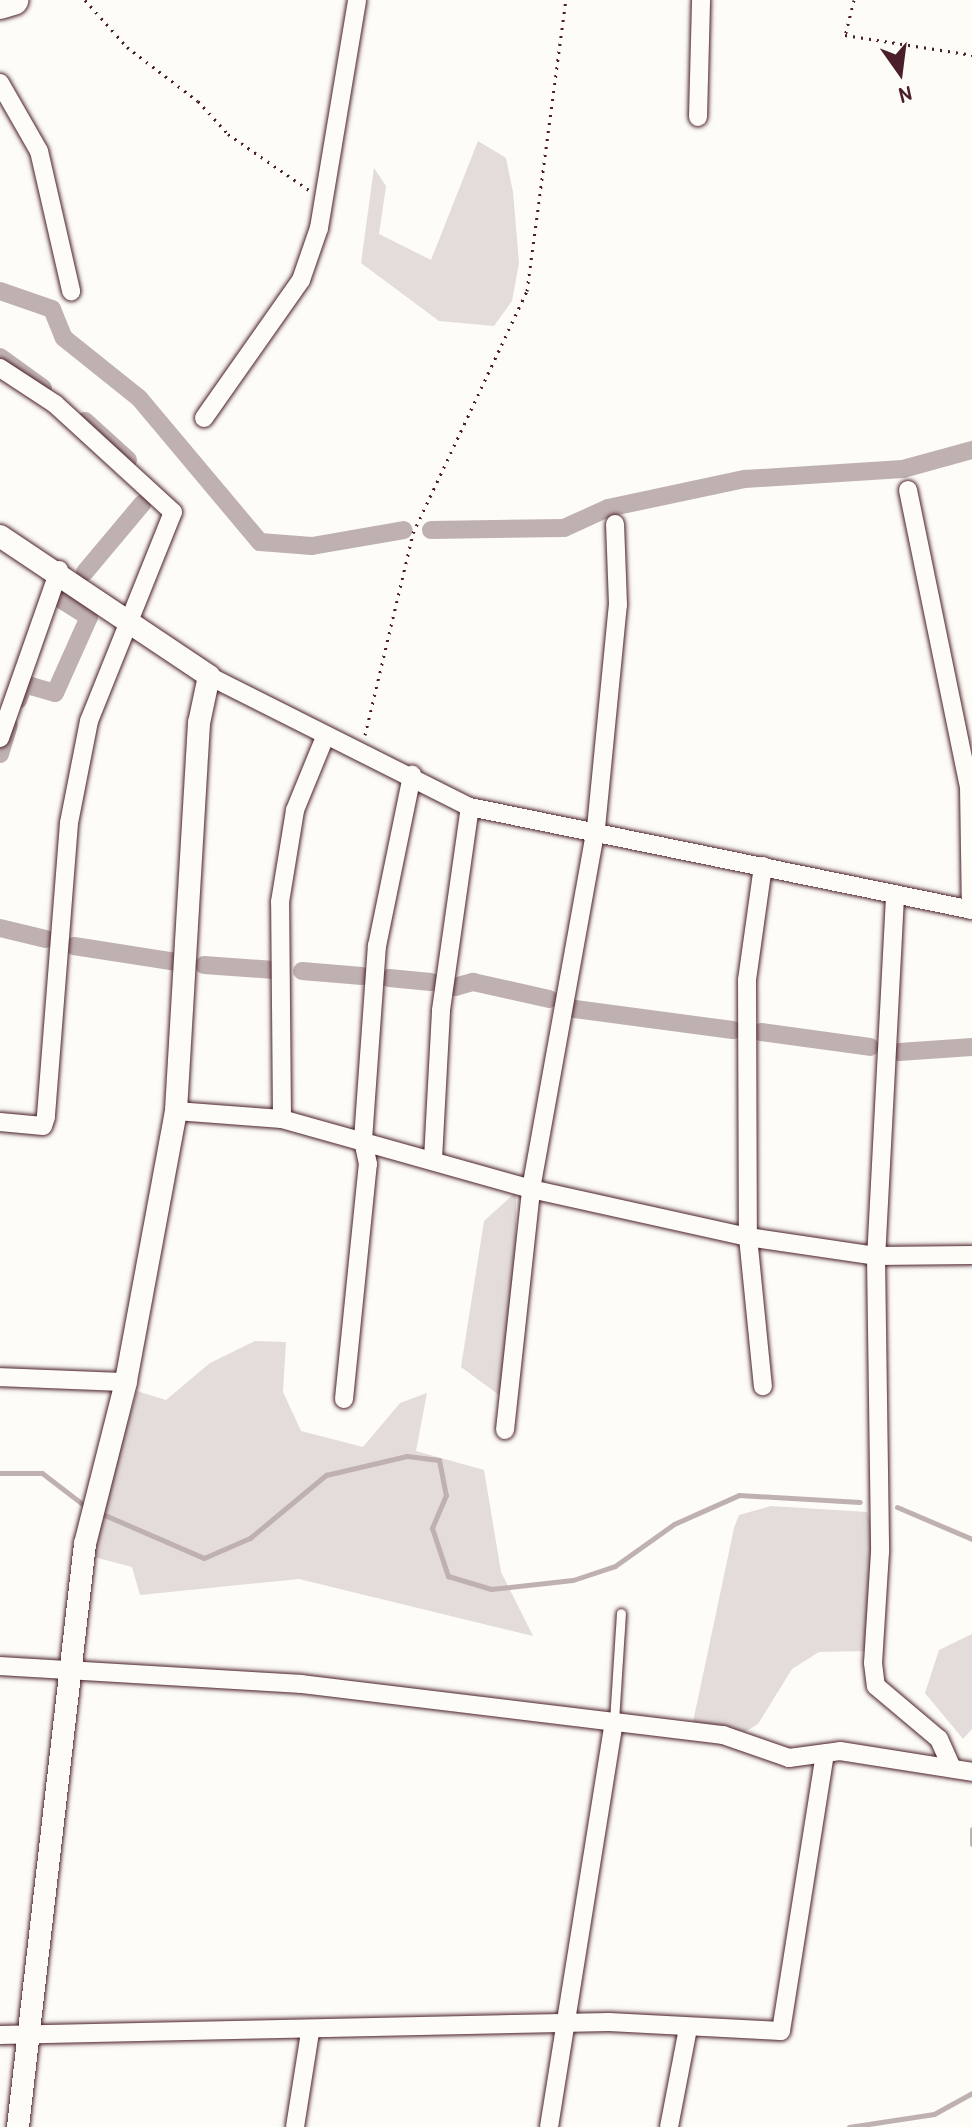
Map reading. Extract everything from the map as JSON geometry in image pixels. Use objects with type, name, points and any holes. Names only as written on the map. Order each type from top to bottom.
[{"type":"highway","points":[[0,4],[12,0]]},
{"type":"street","points":[[204,418],[301,280],[322,195],[357,0]]},
{"type":"street","points":[[698,117],[701,0]]},
{"type":"street","points":[[0,83],[39,151],[71,291]]},
{"type":"street","points":[[0,368],[55,404],[173,512],[131,624],[96,699],[69,823],[46,1117],[43,1126],[0,1122]]},
{"type":"street","points":[[0,536],[59,570],[131,624],[209,676],[361,755],[412,775],[470,807],[596,828],[895,897],[972,910],[969,786],[908,490]]},
{"type":"street","points":[[505,1430],[531,1189],[596,828],[618,605],[615,524]]},
{"type":"street","points":[[0,738],[59,570]]},
{"type":"street","points":[[18,2127],[32,2033],[66,1665],[85,1544],[126,1382],[176,1111],[199,723],[209,676]]},
{"type":"street","points":[[282,1119],[280,902],[295,810],[325,737]]},
{"type":"street","points":[[344,1399],[368,1164],[363,1140],[377,946],[412,775]]},
{"type":"street","points":[[433,1159],[441,1010],[470,807]]},
{"type":"street","points":[[763,866],[747,980],[748,1237],[763,1386]]},
{"type":"street","points":[[895,897],[876,1256],[876,1686],[939,1739],[952,1768]]},
{"type":"street","points":[[176,1111],[282,1119],[531,1189],[748,1237],[876,1256],[972,1255]]},
{"type":"street","points":[[0,1377],[126,1382]]},
{"type":"street","points":[[0,1666],[66,1665],[614,1721],[723,1735],[789,1758],[825,1753],[972,1772]]},
{"type":"street","points":[[549,2127],[614,1721]]},
{"type":"street","points":[[0,2035],[563,2027],[609,2022],[781,2031],[825,1753]]},
{"type":"street","points":[[669,2127],[688,2028]]},
{"type":"street","points":[[295,2127],[310,2032]]},
{"type":"lane","points":[[614,1721],[621,1613]]},
{"type":"path","points":[[85,0],[127,47],[198,101],[228,134],[296,186],[322,195]]},
{"type":"path","points":[[361,755],[413,533],[527,291],[566,0]]},
{"type":"path","points":[[854,0],[845,35],[972,55]]},
{"type":"shaded area","points":[[478,141],[506,158],[513,192],[519,263],[512,301],[494,326],[439,321],[361,263],[374,168],[386,186],[379,234],[431,260]]},
{"type":"shaded area","points":[[516,1192],[516,1294],[499,1395],[461,1367],[484,1221]]},
{"type":"shaded area","points":[[255,1341],[286,1342],[283,1392],[301,1431],[363,1447],[400,1403],[427,1393],[416,1451],[484,1470],[501,1572],[533,1636],[299,1579],[140,1595],[132,1567],[90,1556],[137,1391],[166,1400],[210,1363]]},
{"type":"shaded area","points":[[771,1506],[867,1512],[873,1533],[866,1651],[819,1652],[792,1669],[758,1724],[745,1732],[693,1722],[734,1528],[739,1515]]},
{"type":"shaded area","points":[[972,1634],[972,1729],[963,1739],[925,1693],[939,1650]]},
{"type":"waterway","points":[[0,291],[52,309],[64,338],[139,398],[260,542],[312,546],[404,530]]},
{"type":"waterway","points":[[0,357],[43,388]]},
{"type":"waterway","points":[[85,421],[128,460]]},
{"type":"waterway","points":[[431,530],[564,528],[608,508],[745,479],[903,469],[972,450]]},
{"type":"waterway","points":[[85,572],[142,504]]},
{"type":"waterway","points":[[18,700],[24,684],[55,693],[89,617],[62,600],[68,594]]},
{"type":"waterway","points":[[0,754],[9,725]]},
{"type":"waterway","points":[[0,928],[46,939]]},
{"type":"waterway","points":[[74,946],[176,962]]},
{"type":"waterway","points":[[204,965],[274,970]]},
{"type":"waterway","points":[[302,971],[362,976]]},
{"type":"waterway","points":[[389,978],[431,982]]},
{"type":"waterway","points":[[455,987],[473,982],[549,999]]},
{"type":"waterway","points":[[575,1009],[733,1030]]},
{"type":"waterway","points":[[761,1032],[870,1047]]},
{"type":"waterway","points":[[899,1052],[972,1047]]},
{"type":"waterway","points":[[100,1513],[204,1558],[250,1538],[326,1475],[407,1456],[439,1460],[446,1495],[432,1528],[448,1576],[491,1589],[573,1580],[615,1566],[674,1524],[739,1495],[860,1502]]},
{"type":"waterway","points":[[0,1473],[42,1473],[85,1506]]},
{"type":"waterway","points":[[897,1507],[972,1539]]},
{"type":"waterway","points":[[972,1829],[972,1844]]},
{"type":"waterway","points":[[849,2127],[934,2114],[972,2093]]}]
